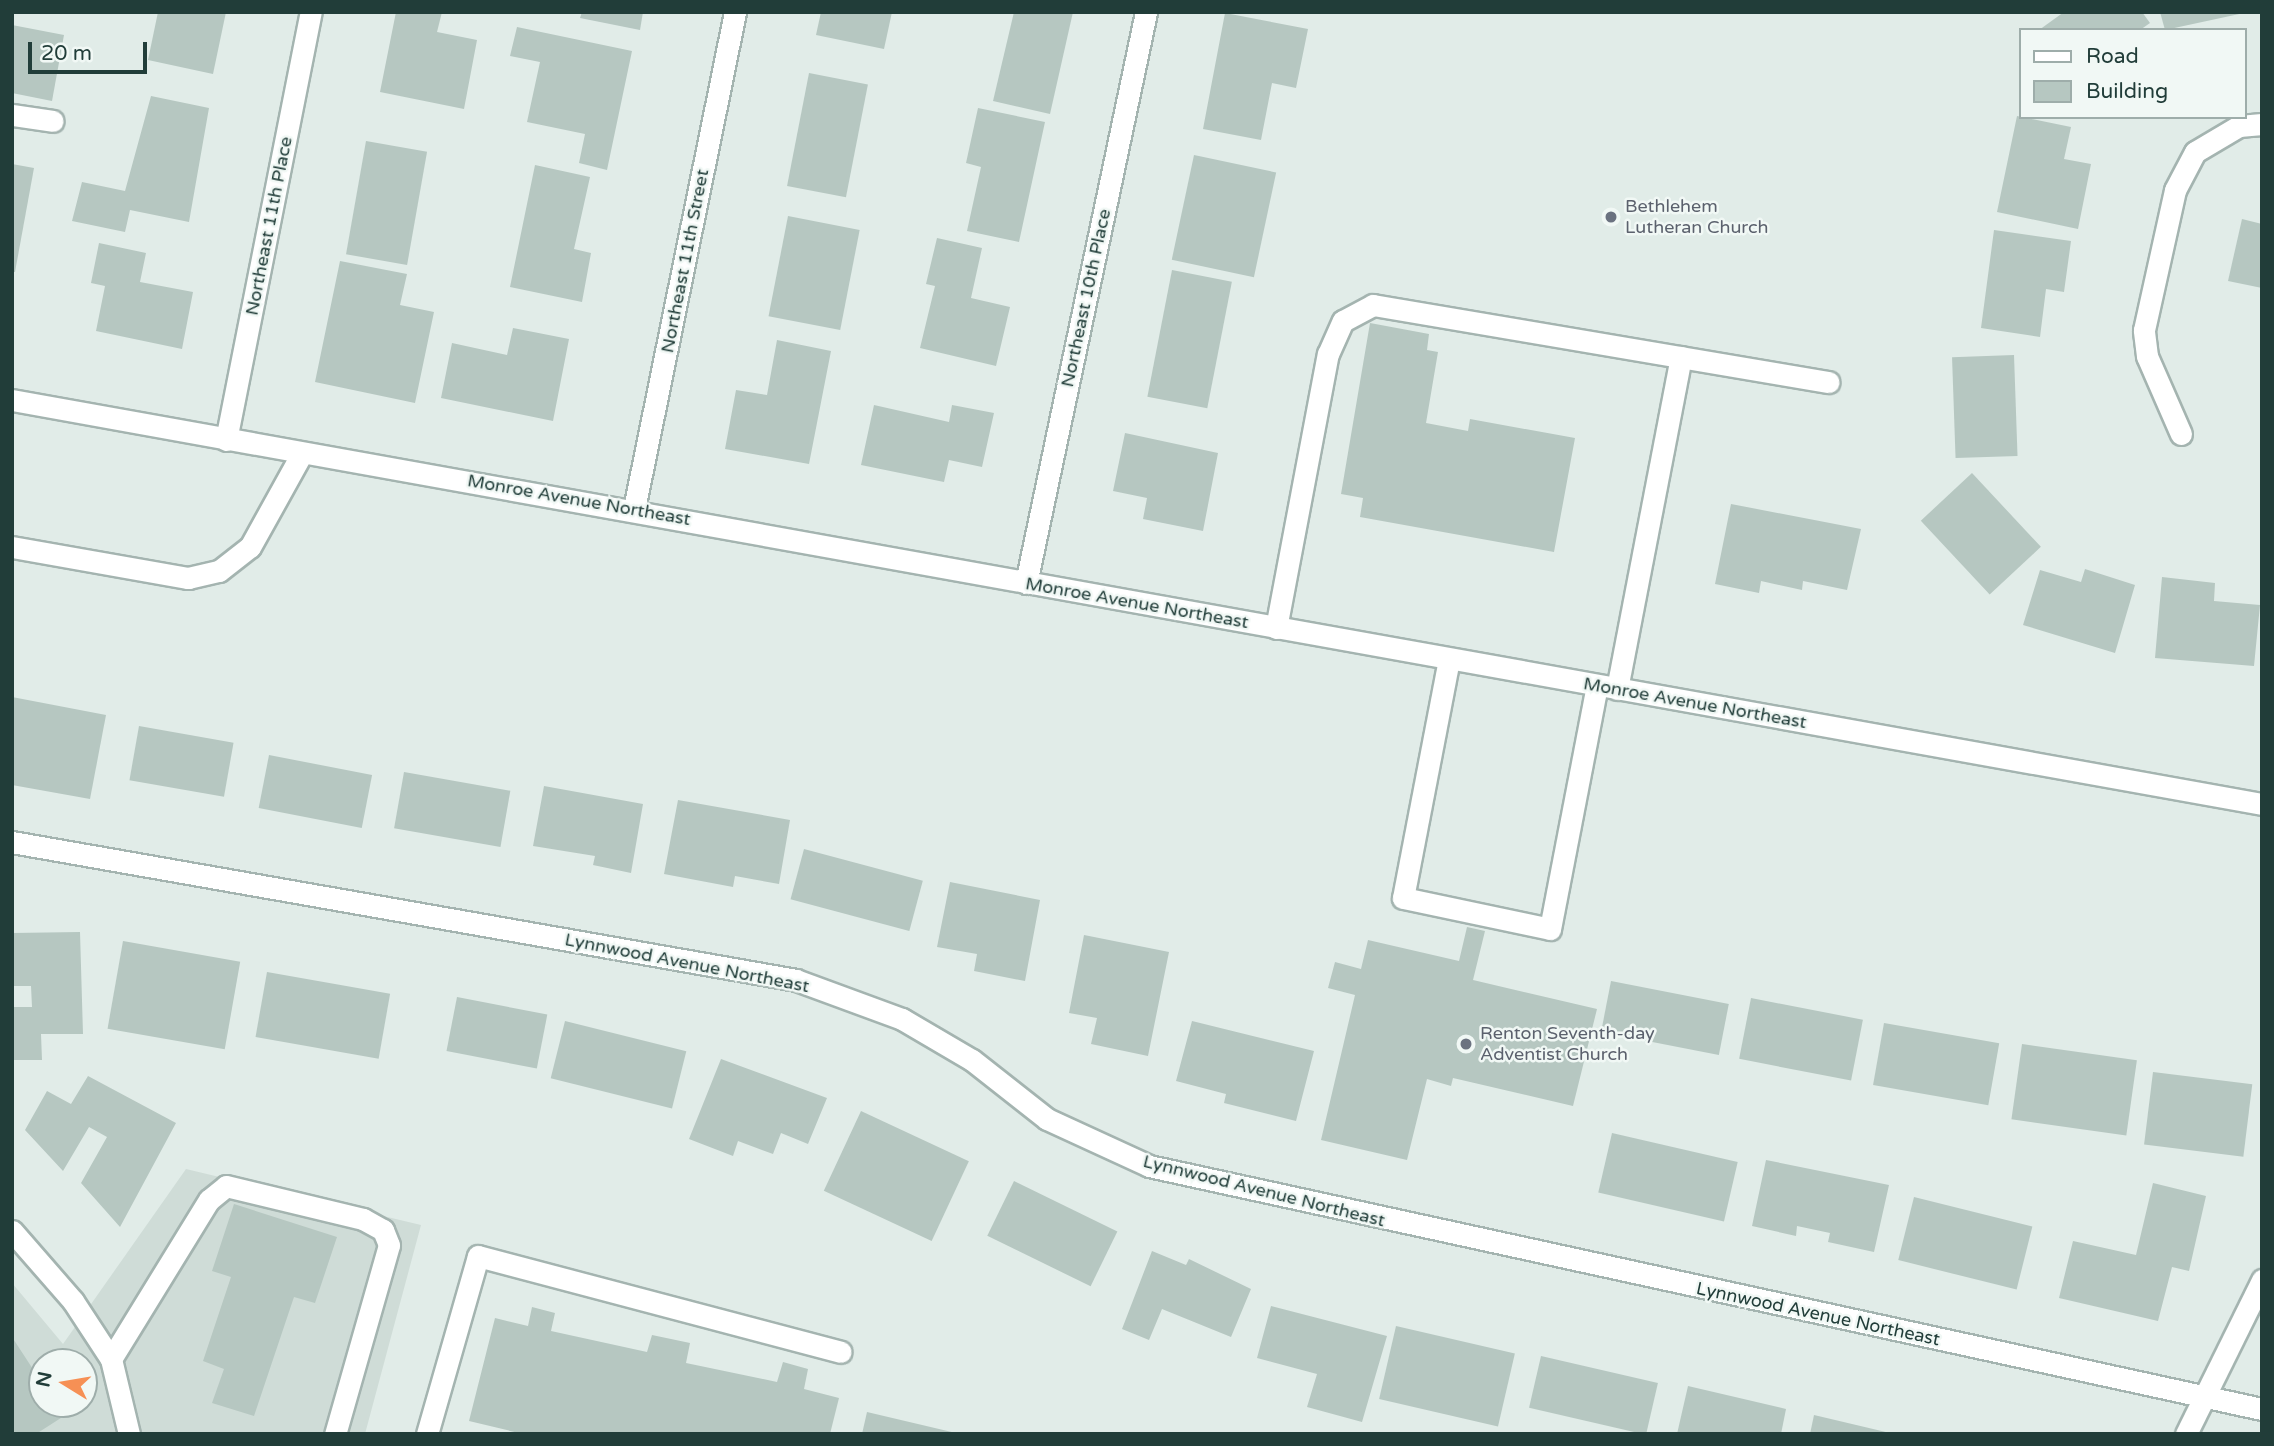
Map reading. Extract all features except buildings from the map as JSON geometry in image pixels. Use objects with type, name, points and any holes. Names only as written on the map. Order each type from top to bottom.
[{"type":"street","name":"Northeast 11th Place","points":[[226,440],[311,12]]},
{"type":"street","name":"Northeast 11th Street","points":[[634,509],[735,12]]},
{"type":"street","name":"Northeast 10th Place","points":[[1026,583],[1146,12]]},
{"type":"street","points":[[12,115],[52,121]]},
{"type":"street","points":[[2181,435],[2147,356],[2144,330],[2175,190],[2195,152],[2239,126],[2262,124]]},
{"type":"street","points":[[1276,628],[1328,354],[1343,321],[1373,305],[1829,382]]},
{"type":"street","points":[[1449,659],[1403,898],[1550,929],[1681,357]]},
{"type":"street","name":"Monroe Avenue Northeast","points":[[12,401],[634,509],[1026,583],[2262,804]]},
{"type":"street","points":[[12,547],[188,578],[219,571],[250,547],[302,453]]},
{"type":"street","name":"Lynnwood Avenue Northeast","points":[[12,842],[796,980],[902,1019],[972,1060],[1047,1119],[1149,1166],[2205,1399],[2262,1409]]},
{"type":"street","points":[[111,1359],[209,1200],[226,1186],[363,1219],[383,1230],[389,1245],[335,1434]]},
{"type":"street","points":[[12,1231],[73,1301],[111,1359],[129,1434]]},
{"type":"street","points":[[427,1434],[478,1256],[841,1352]]},
{"type":"street","points":[[2186,1434],[2262,1280]]},
{"type":"shaded area","points":[[186,1169],[421,1225],[365,1434],[12,1434],[12,1283],[63,1344]]},
{"type":"place","name":"Bethlehem Lutheran Church","points":[[1611,217]]},
{"type":"place","name":"Renton Seventh-day Adventist Church","points":[[1466,1044]]}]
